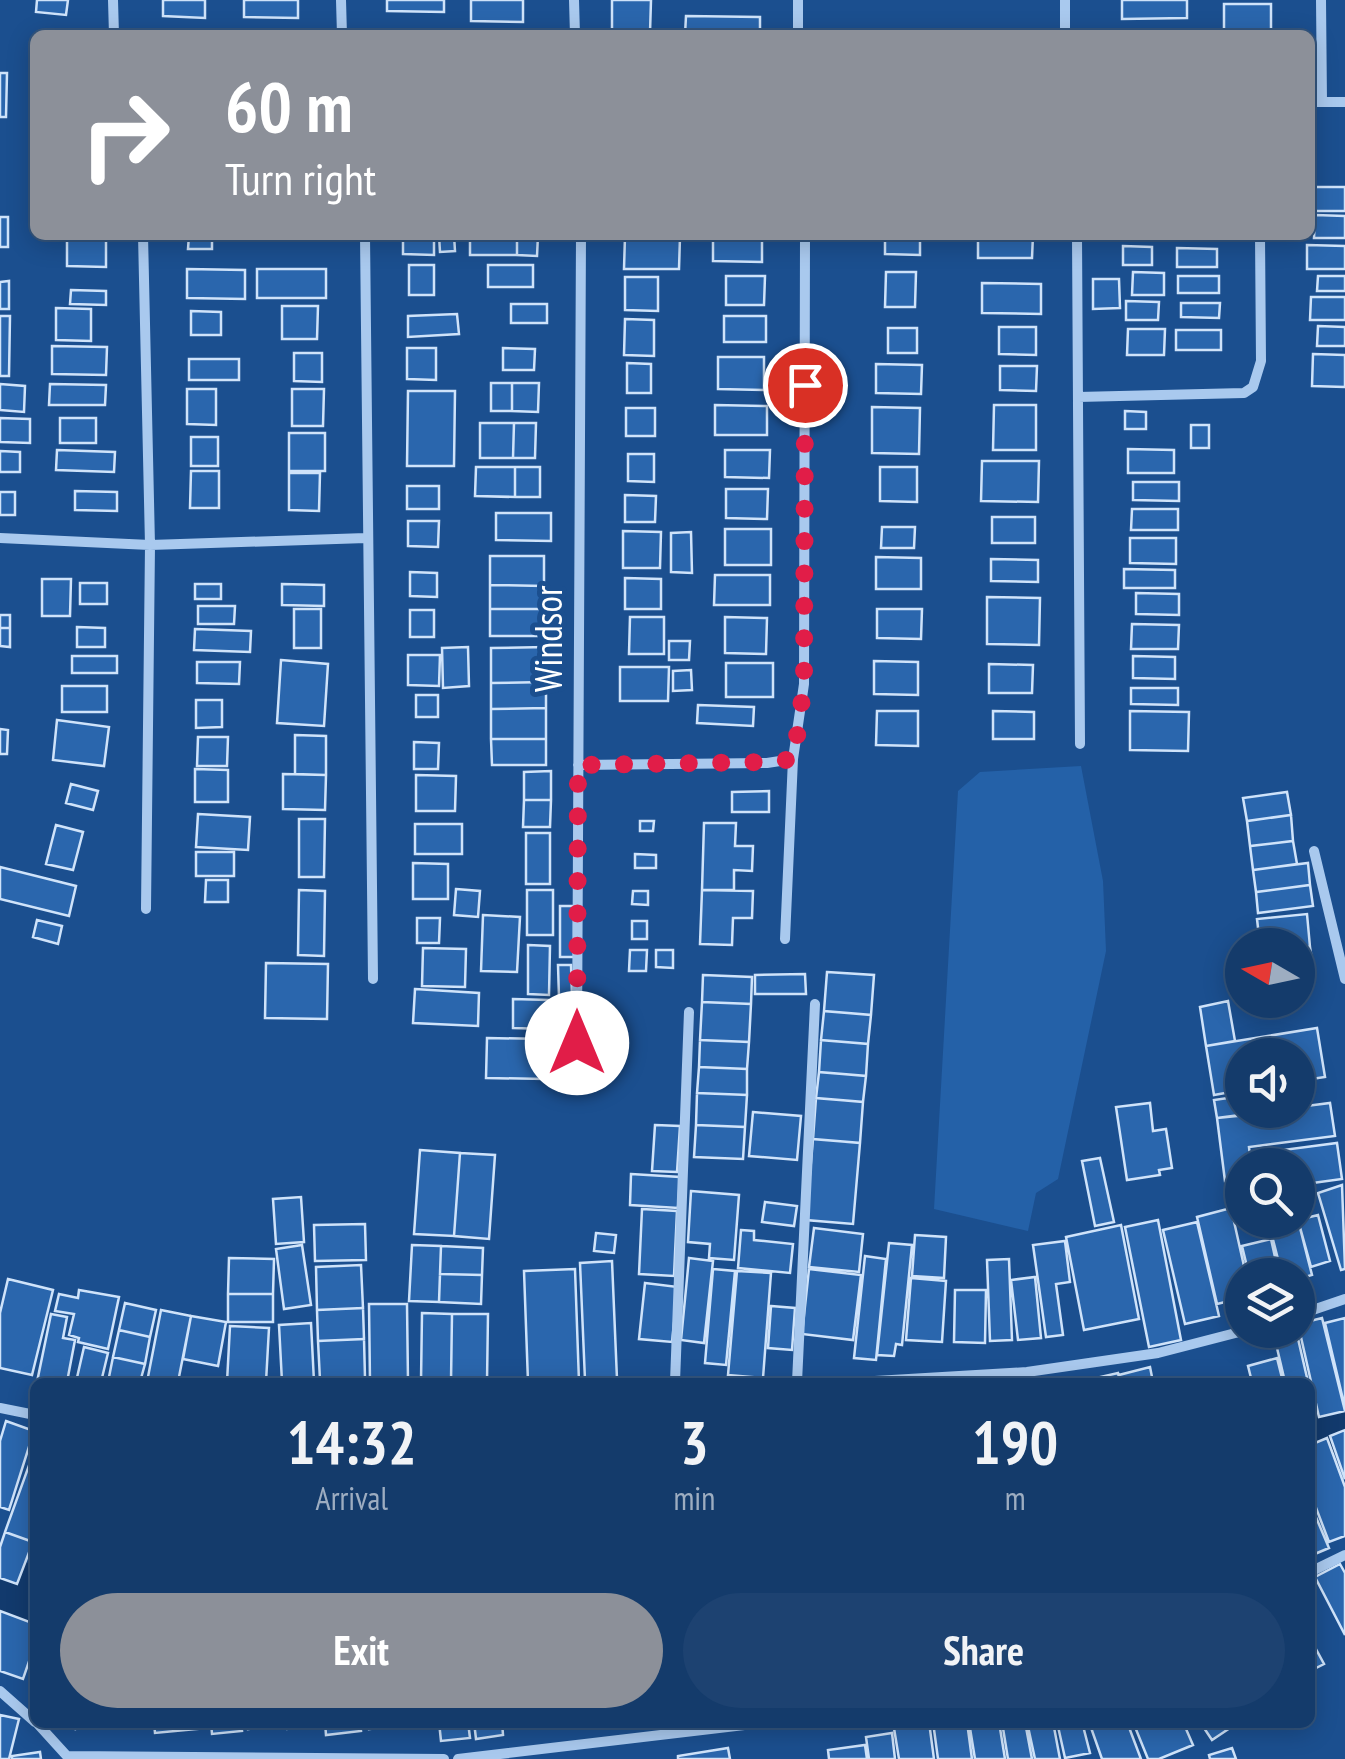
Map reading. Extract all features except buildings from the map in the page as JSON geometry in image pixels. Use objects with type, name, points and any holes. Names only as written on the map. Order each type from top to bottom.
[{"type":"street","points":[[113,0],[114,30]]},
{"type":"street","points":[[342,0],[342,30]]},
{"type":"street","points":[[574,0],[575,30]]},
{"type":"street","points":[[798,0],[798,30]]},
{"type":"street","points":[[1065,0],[1065,30]]},
{"type":"street","points":[[1321,0],[1316,102],[1345,102]]},
{"type":"street","points":[[142,240],[150,545],[146,909]]},
{"type":"street","points":[[365,240],[372,979]]},
{"type":"street","name":"Windsor","points":[[577,1043],[581,240]]},
{"type":"street","points":[[785,939],[794,759],[804,684],[805,240]]},
{"type":"street","points":[[1077,240],[1080,744]]},
{"type":"street","points":[[1078,397],[1244,393],[1253,387],[1261,361],[1260,240]]},
{"type":"street","points":[[0,538],[150,545],[366,538]]},
{"type":"street","points":[[578,765],[794,759]]},
{"type":"street","points":[[1314,851],[1345,979]]},
{"type":"street","points":[[797,1378],[815,1004]]},
{"type":"street","points":[[675,1378],[689,1012]]},
{"type":"street","points":[[1315,1309],[1345,1299]]},
{"type":"street","points":[[926,1378],[1027,1372],[1158,1353],[1225,1336]]},
{"type":"street","points":[[0,1408],[30,1414]]},
{"type":"street","points":[[1315,1570],[1345,1555]]},
{"type":"street","points":[[0,1691],[30,1718]]},
{"type":"street","points":[[40,1728],[68,1758],[444,1759]]},
{"type":"street","points":[[458,1759],[708,1728]]},
{"type":"shaded area","points":[[1081,766],[1103,881],[1106,951],[1058,1179],[1036,1193],[1028,1231],[934,1209],[958,791],[980,772]]},
{"type":"waterway","points":[[1315,1429],[1345,1419]]},
{"type":"waterway","points":[[0,1583],[30,1595]]},
{"type":"route","points":[[577,1043],[578,765],[794,759],[804,684],[805,385]]}]
